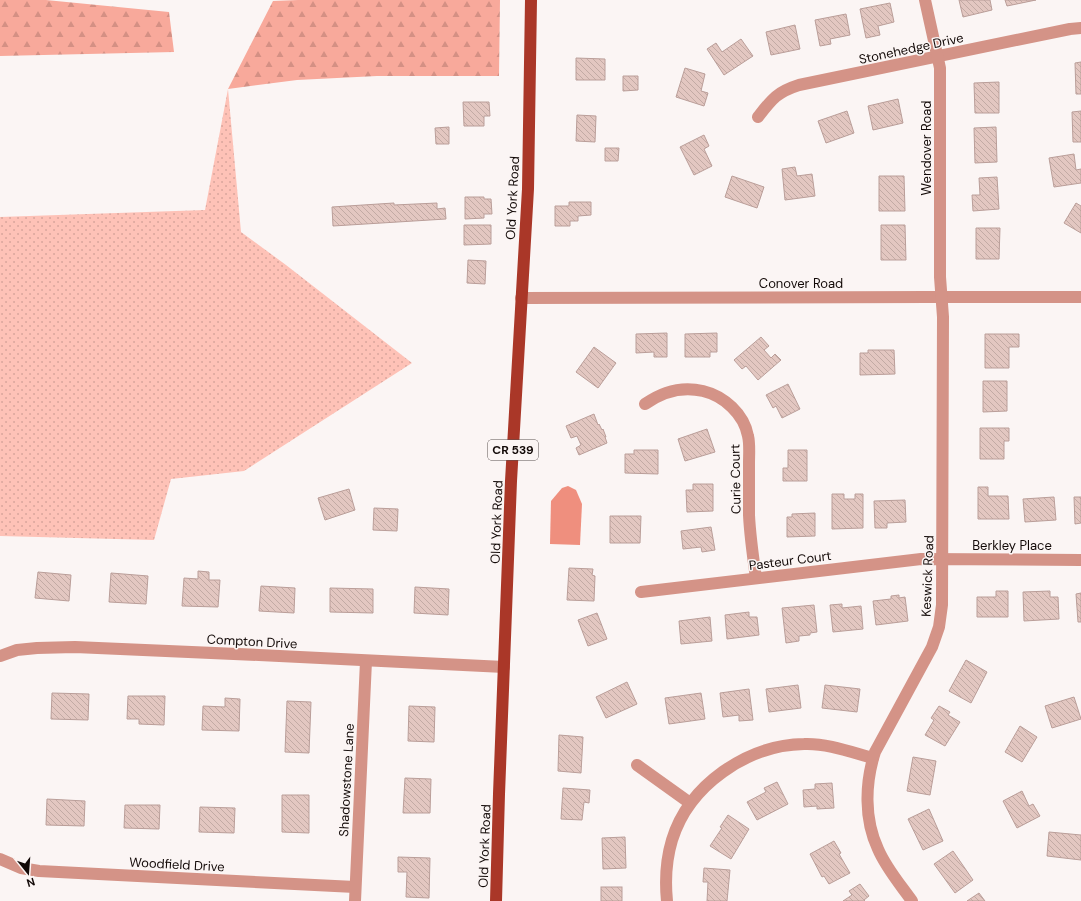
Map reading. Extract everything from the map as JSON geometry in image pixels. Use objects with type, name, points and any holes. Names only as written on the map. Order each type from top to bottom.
[{"type":"main road","name":"Old York Road","points":[[496,901],[511,481],[528,189],[531,0]]},
{"type":"street","name":"Wendover Road","points":[[925,0],[940,68],[941,297]]},
{"type":"street","name":"Stonehedge Drive","points":[[758,117],[771,100],[785,90],[938,56],[1081,28]]},
{"type":"street","name":"Keswick Road","points":[[912,901],[882,856],[874,841],[869,817],[868,779],[878,745],[932,648],[941,616],[943,313],[941,297]]},
{"type":"street","name":"Conover Road","points":[[521,298],[1081,297]]},
{"type":"street","name":"Curie Court","points":[[646,404],[652,399],[665,393],[685,389],[701,390],[713,394],[724,401],[734,409],[741,418],[749,441],[749,514],[756,578]]},
{"type":"street","name":"Berkley Place","points":[[942,559],[1081,560]]},
{"type":"street","name":"Pasteur Court","points":[[641,592],[908,561],[942,559]]},
{"type":"street","name":"Compton Drive","points":[[0,656],[18,650],[76,647],[504,667]]},
{"type":"street","name":"Shadowstone Lane","points":[[355,901],[366,661]]},
{"type":"street","points":[[667,901],[666,877],[670,849],[679,824],[690,803],[703,789],[730,767],[755,754],[779,747],[797,744],[815,744],[837,748],[873,758]]},
{"type":"street","points":[[637,765],[690,803]]},
{"type":"street","name":"Woodfield Drive","points":[[0,859],[21,868],[39,871],[356,886]]},
{"type":"shaded area","points":[[228,89],[241,232],[412,363],[244,471],[171,479],[154,540],[0,536],[0,217],[205,210]]},
{"type":"shaded area","points":[[568,486],[576,490],[582,504],[580,545],[550,544],[551,501],[562,488]]},
{"type":"green space","points":[[0,0],[46,0],[169,12],[174,52],[0,56]]},
{"type":"green space","points":[[500,0],[499,76],[377,76],[297,80],[228,89],[273,1]]},
{"type":"building","points":[[959,0],[990,0],[992,10],[963,17]]},
{"type":"building","points":[[1005,0],[1036,0],[1007,6]]},
{"type":"building","points":[[890,3],[894,22],[878,26],[880,35],[866,38],[860,9]]},
{"type":"building","points":[[846,14],[850,35],[830,39],[831,44],[820,46],[815,20]]},
{"type":"building","points":[[795,25],[800,49],[771,55],[766,32]]},
{"type":"building","points":[[741,39],[753,56],[724,75],[707,49],[716,43],[722,52]]},
{"type":"building","points":[[576,58],[605,59],[605,80],[576,80]]},
{"type":"building","points":[[1081,62],[1081,94],[1076,94],[1075,63]]},
{"type":"building","points":[[685,68],[705,74],[701,91],[708,93],[704,106],[676,97]]},
{"type":"building","points":[[623,76],[638,76],[638,90],[623,91]]},
{"type":"building","points":[[999,82],[999,113],[975,113],[974,83]]},
{"type":"building","points":[[898,99],[903,123],[873,130],[868,106]]},
{"type":"building","points":[[463,102],[489,102],[490,116],[484,116],[484,126],[464,126]]},
{"type":"building","points":[[847,111],[854,133],[826,143],[818,121]]},
{"type":"building","points":[[1081,111],[1081,142],[1073,142],[1072,112]]},
{"type":"building","points":[[577,115],[596,116],[595,142],[576,141]]},
{"type":"building","points":[[449,127],[449,144],[436,144],[435,128]]},
{"type":"building","points":[[996,127],[997,162],[975,163],[974,128]]},
{"type":"building","points":[[704,135],[709,146],[704,149],[712,166],[694,175],[680,147]]},
{"type":"building","points":[[605,148],[619,148],[618,161],[605,161]]},
{"type":"building","points":[[1074,154],[1076,170],[1081,169],[1081,183],[1054,187],[1049,158]]},
{"type":"building","points":[[795,167],[797,176],[812,174],[815,196],[785,200],[782,169]]},
{"type":"building","points":[[732,176],[764,187],[757,208],[725,197]]},
{"type":"building","points":[[879,176],[904,176],[905,211],[879,211]]},
{"type":"building","points":[[997,177],[999,209],[973,211],[972,195],[980,195],[979,178]]},
{"type":"building","points":[[465,197],[484,197],[484,199],[491,199],[492,214],[484,214],[484,218],[465,219]]},
{"type":"building","points":[[569,202],[591,202],[591,215],[578,216],[578,221],[570,221],[570,226],[555,226],[555,206],[569,206]]},
{"type":"building","points":[[394,203],[394,205],[437,203],[437,209],[445,208],[446,219],[333,226],[332,207]]},
{"type":"building","points":[[1076,203],[1081,206],[1081,233],[1064,223]]},
{"type":"building","points":[[464,225],[491,225],[491,244],[464,245]]},
{"type":"building","points":[[881,225],[905,225],[906,260],[881,260]]},
{"type":"building","points":[[976,228],[1000,228],[999,259],[976,259]]},
{"type":"building","points":[[468,260],[486,261],[485,284],[467,283]]},
{"type":"building","points":[[667,333],[667,357],[654,357],[654,352],[636,353],[636,334]]},
{"type":"building","points":[[717,333],[717,352],[710,352],[710,357],[685,357],[685,334]]},
{"type":"building","points":[[985,334],[1019,334],[1019,347],[1009,347],[1009,368],[985,368]]},
{"type":"building","points":[[761,337],[769,346],[764,350],[771,358],[775,354],[781,360],[758,380],[746,366],[742,369],[734,360]]},
{"type":"building","points":[[594,347],[616,363],[598,388],[576,372]]},
{"type":"building","points":[[868,350],[894,350],[895,374],[860,375],[860,353],[868,353]]},
{"type":"building","points":[[983,381],[1007,381],[1007,411],[983,412]]},
{"type":"building","points":[[788,384],[800,409],[782,418],[776,406],[773,408],[766,395]]},
{"type":"building","points":[[594,414],[598,425],[599,424],[602,430],[603,429],[607,443],[579,455],[576,448],[581,445],[577,436],[571,438],[566,426]]},
{"type":"building","points":[[980,428],[1009,428],[1009,441],[1004,441],[1004,459],[980,459]]},
{"type":"building","points":[[707,429],[715,452],[685,461],[678,439]]},
{"type":"building","points":[[634,450],[658,450],[658,474],[625,473],[625,454],[634,454]]},
{"type":"building","points":[[788,450],[807,450],[807,481],[783,481],[783,468],[788,468]]},
{"type":"building","points":[[693,484],[713,484],[713,511],[687,512],[686,490],[693,490]]},
{"type":"building","points":[[978,487],[988,487],[988,496],[1008,496],[1009,519],[978,519]]},
{"type":"building","points":[[349,489],[355,510],[325,520],[318,498]]},
{"type":"building","points":[[832,494],[844,494],[844,499],[855,499],[855,494],[863,494],[863,528],[832,529]]},
{"type":"building","points":[[1054,497],[1056,520],[1025,522],[1023,499]]},
{"type":"building","points":[[1074,497],[1081,497],[1081,523],[1075,524]]},
{"type":"building","points":[[905,500],[906,522],[887,523],[887,528],[875,528],[874,501]]},
{"type":"building","points":[[374,508],[398,509],[397,531],[373,530]]},
{"type":"building","points":[[815,513],[815,536],[787,537],[787,517],[792,517],[792,514]]},
{"type":"building","points":[[610,516],[641,516],[640,543],[610,543]]},
{"type":"building","points":[[711,527],[715,550],[702,552],[701,547],[683,549],[681,531]]},
{"type":"building","points":[[569,568],[593,569],[592,575],[595,576],[594,601],[567,600]]},
{"type":"building","points":[[198,571],[209,572],[209,580],[220,580],[218,607],[182,606],[184,578],[198,579]]},
{"type":"building","points":[[38,572],[71,575],[69,601],[35,598]]},
{"type":"building","points":[[111,573],[148,576],[146,604],[109,602]]},
{"type":"building","points":[[261,586],[295,588],[294,613],[259,611]]},
{"type":"building","points":[[415,587],[449,589],[448,615],[414,613]]},
{"type":"building","points":[[330,588],[373,589],[373,613],[330,612]]},
{"type":"building","points":[[996,591],[1008,591],[1008,617],[977,617],[977,597],[996,597]]},
{"type":"building","points":[[1050,591],[1050,597],[1058,597],[1059,619],[1024,621],[1023,592]]},
{"type":"building","points":[[1081,593],[1081,622],[1078,622],[1076,594]]},
{"type":"building","points":[[899,595],[899,598],[905,597],[908,621],[876,625],[873,601],[891,599],[891,596]]},
{"type":"building","points":[[842,604],[842,608],[861,606],[863,629],[833,632],[830,605]]},
{"type":"building","points":[[814,605],[817,632],[810,633],[810,635],[799,636],[799,641],[786,643],[782,608]]},
{"type":"building","points":[[749,612],[749,617],[757,617],[759,635],[727,639],[725,615]]},
{"type":"building","points":[[597,613],[607,639],[588,646],[578,620]]},
{"type":"building","points":[[710,617],[712,641],[681,644],[679,621]]},
{"type":"building","points":[[966,660],[987,672],[971,703],[949,691]]},
{"type":"building","points":[[627,682],[637,704],[606,718],[596,697]]},
{"type":"building","points":[[798,685],[801,708],[769,712],[766,689]]},
{"type":"building","points":[[825,685],[860,689],[857,712],[822,708]]},
{"type":"building","points":[[749,689],[753,720],[739,721],[739,715],[723,717],[720,693]]},
{"type":"building","points":[[52,693],[89,694],[88,720],[51,719]]},
{"type":"building","points":[[701,693],[705,719],[669,724],[665,698]]},
{"type":"building","points":[[128,696],[165,696],[164,725],[139,724],[139,719],[127,719]]},
{"type":"building","points":[[1074,697],[1081,719],[1052,728],[1045,706]]},
{"type":"building","points":[[225,698],[240,699],[239,731],[202,730],[203,706],[225,707]]},
{"type":"building","points":[[287,701],[311,702],[309,753],[285,752]]},
{"type":"building","points":[[409,706],[435,707],[434,742],[408,741]]},
{"type":"building","points":[[939,706],[950,712],[948,715],[960,722],[945,746],[925,735],[934,720],[931,718]]},
{"type":"building","points":[[1020,726],[1037,737],[1022,762],[1005,752]]},
{"type":"building","points":[[559,735],[583,737],[581,773],[558,771]]},
{"type":"building","points":[[913,757],[936,761],[930,795],[907,791]]},
{"type":"building","points":[[405,778],[431,779],[430,813],[403,813]]},
{"type":"building","points":[[777,782],[788,804],[757,820],[747,802],[766,792],[764,788]]},
{"type":"building","points":[[832,783],[834,808],[817,809],[817,806],[804,807],[803,790],[815,789],[815,784]]},
{"type":"building","points":[[563,788],[590,790],[589,803],[584,802],[582,820],[561,819]]},
{"type":"building","points":[[1022,791],[1029,806],[1033,804],[1040,816],[1017,828],[1003,801]]},
{"type":"building","points":[[282,795],[309,795],[309,833],[282,832]]},
{"type":"building","points":[[47,799],[85,801],[84,826],[46,825]]},
{"type":"building","points":[[125,805],[160,805],[159,829],[124,828]]},
{"type":"building","points":[[200,807],[235,808],[234,833],[199,832]]},
{"type":"building","points":[[929,809],[943,841],[923,850],[908,819]]},
{"type":"building","points":[[728,815],[749,829],[731,859],[710,846],[722,828],[720,827]]},
{"type":"building","points":[[1049,832],[1081,835],[1081,860],[1047,856]]},
{"type":"building","points":[[625,837],[626,868],[603,869],[602,838]]},
{"type":"building","points":[[834,841],[841,853],[839,854],[850,873],[829,884],[824,876],[822,877],[810,854]]},
{"type":"building","points":[[953,851],[973,880],[955,893],[934,864]]},
{"type":"building","points":[[398,857],[430,858],[429,898],[406,897],[407,872],[398,872]]},
{"type":"building","points":[[704,868],[730,870],[727,901],[707,901],[708,882],[703,882]]},
{"type":"building","points":[[860,884],[869,896],[864,900],[865,901],[843,901],[852,895],[849,891]]},
{"type":"building","points":[[601,887],[622,887],[622,901],[601,901]]},
{"type":"building","points":[[979,893],[985,901],[967,901]]}]
